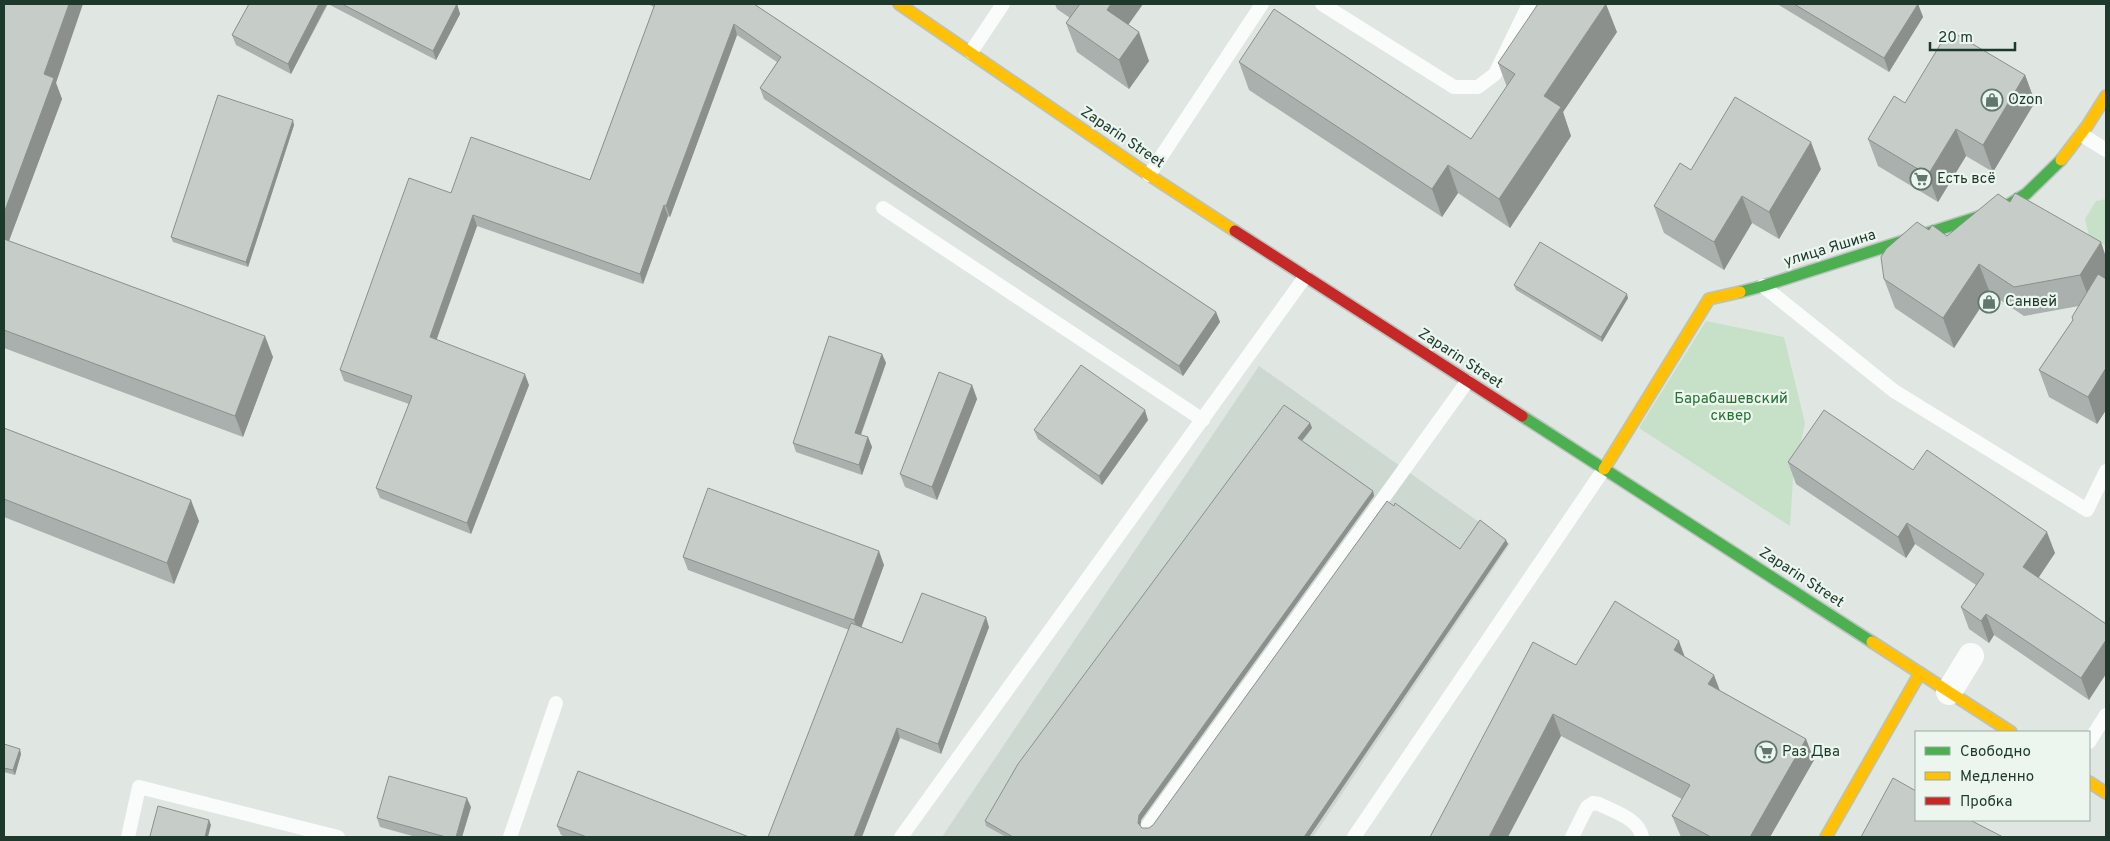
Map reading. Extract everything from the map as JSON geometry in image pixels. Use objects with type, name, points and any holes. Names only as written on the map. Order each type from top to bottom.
[{"type":"street","name":"Zaparin Street","points":[[899,4],[1149,175],[2009,731]]},
{"type":"street","name":"улица Яшина","points":[[1604,469],[1709,299],[1763,286],[1979,218],[2011,204],[2043,178],[2082,136],[2106,96]]},
{"type":"street","points":[[1949,692],[1971,656]]},
{"type":"street","points":[[1826,837],[1920,673]]},
{"type":"street","points":[[2090,783],[2106,793]]},
{"type":"lane","points":[[971,52],[1003,4]]},
{"type":"lane","points":[[1149,175],[1262,4]]},
{"type":"lane","points":[[1322,4],[1454,87],[1478,87],[1495,74],[1529,4]]},
{"type":"lane","points":[[2082,136],[2106,150]]},
{"type":"lane","points":[[2011,204],[2027,213]]},
{"type":"lane","points":[[883,208],[1203,420]]},
{"type":"lane","points":[[901,837],[1306,277]]},
{"type":"lane","points":[[1763,286],[1894,391],[2087,510],[2106,471]]},
{"type":"lane","points":[[1148,825],[1467,382]]},
{"type":"lane","points":[[1354,837],[1604,469]]},
{"type":"lane","points":[[510,837],[556,703]]},
{"type":"lane","points":[[2090,740],[2106,715]]},
{"type":"lane","points":[[128,837],[139,787],[338,837]]},
{"type":"lane","points":[[1572,837],[1587,807],[1593,803],[1599,804],[1635,823],[1641,830],[1642,837]]},
{"type":"shaded area","points":[[1259,366],[1510,544],[1313,837],[942,837]]},
{"type":"green space","points":[[2106,199],[2106,246],[2089,236],[2085,219],[2096,201]]},
{"type":"green space","name":"Барабашевский сквер","points":[[1706,321],[1784,337],[1805,423],[1793,479],[1790,526],[1639,428]]},
{"type":"building","points":[[4,4],[69,4],[44,74],[54,78],[4,213]]},
{"type":"building","points":[[249,4],[319,4],[288,64],[232,35]]},
{"type":"building","points":[[342,4],[457,4],[433,51]]},
{"type":"building","points":[[655,4],[754,4],[1216,312],[1179,366],[760,88],[781,57],[734,24],[666,206],[664,205],[640,274],[473,215],[430,337],[525,374],[467,523],[376,488],[412,396],[340,370],[409,178],[451,193],[471,137],[590,180]]},
{"type":"building","points":[[1080,4],[1111,4],[1107,10],[1139,32],[1119,60],[1066,23]]},
{"type":"building","points":[[1538,4],[1606,4],[1544,96],[1561,107],[1499,199],[1448,165],[1432,189],[1239,62],[1274,9],[1471,139],[1515,74],[1498,63]]},
{"type":"building","points":[[1794,4],[1918,4],[1884,58]]},
{"type":"building","points":[[1949,30],[2025,75],[1983,145],[1956,129],[1928,175],[1868,139],[1894,96],[1905,103]]},
{"type":"building","points":[[218,95],[293,120],[246,262],[171,237]]},
{"type":"building","points":[[1735,97],[1811,142],[1769,212],[1742,196],[1714,242],[1654,206],[1680,163],[1691,170]]},
{"type":"building","points":[[2015,193],[2101,242],[2080,275],[2014,287],[1979,264],[1943,318],[1884,279],[1881,257],[1886,249],[1917,222],[1929,230],[1932,225],[1947,236],[1998,194],[2010,202]]},
{"type":"building","points":[[4,239],[265,336],[235,416],[4,330]]},
{"type":"building","points":[[1540,242],[1627,294],[1601,337],[1514,285]]},
{"type":"building","points":[[2098,274],[2106,279],[2106,368],[2088,397],[2039,370],[2073,320],[2072,317]]},
{"type":"building","points":[[829,336],[882,354],[855,433],[868,437],[859,465],[793,443]]},
{"type":"building","points":[[1081,365],[1145,410],[1099,476],[1034,430]]},
{"type":"building","points":[[939,372],[972,385],[932,487],[900,474]]},
{"type":"building","points":[[1284,405],[1310,423],[1298,438],[1373,491],[1139,815],[1138,823],[1142,828],[1149,828],[1153,825],[1387,501],[1394,506],[1395,503],[1460,549],[1480,520],[1506,540],[1304,837],[1013,837],[985,821],[1018,764]]},
{"type":"building","points":[[1824,410],[1913,470],[1927,450],[2047,532],[2023,567],[2106,624],[2106,640],[2081,678],[1986,614],[1981,621],[1961,607],[1984,574],[1907,523],[1898,537],[1788,462]]},
{"type":"building","points":[[4,428],[191,500],[167,563],[4,499]]},
{"type":"building","points":[[708,488],[879,551],[854,620],[683,557]]},
{"type":"building","points":[[922,593],[986,617],[938,744],[897,728],[854,837],[768,837],[851,623],[902,643]]},
{"type":"building","points":[[1615,601],[1679,641],[1674,650],[1714,675],[1708,684],[1806,739],[1750,837],[1711,837],[1672,816],[1690,785],[1553,714],[1489,837],[1430,837],[1533,642],[1576,665]]},
{"type":"building","points":[[4,744],[20,749],[13,770],[4,768]]},
{"type":"building","points":[[578,771],[749,837],[587,837],[557,826]]},
{"type":"building","points":[[389,776],[467,798],[456,837],[446,837],[377,818]]},
{"type":"building","points":[[1893,778],[1915,790],[1915,821],[1972,821],[2003,837],[1861,837]]},
{"type":"building","points":[[158,806],[209,820],[205,837],[150,836]]},
{"type":"traffic: fast","points":[[1740,292],[2000,210],[2026,194],[2061,160]]},
{"type":"traffic: fast","points":[[1522,416],[1872,642]]},
{"type":"traffic: slow","points":[[899,4],[1149,175],[1235,231]]},
{"type":"traffic: slow","points":[[2061,160],[2087,126],[2106,96]]},
{"type":"traffic: slow","points":[[1604,469],[1709,299],[1740,292]]},
{"type":"traffic: slow","points":[[1872,642],[2009,731]]},
{"type":"traffic: slow","points":[[1826,837],[1920,673]]},
{"type":"traffic: slow","points":[[2090,783],[2106,793]]},
{"type":"traffic: jam","points":[[1235,231],[1522,416]]},
{"type":"place","name":"Ozon","points":[[1992,100]]},
{"type":"place","name":"Есть всё","points":[[1921,179]]},
{"type":"place","name":"Санвей","points":[[1989,302]]},
{"type":"place","name":"Раз Два","points":[[1766,752]]}]
